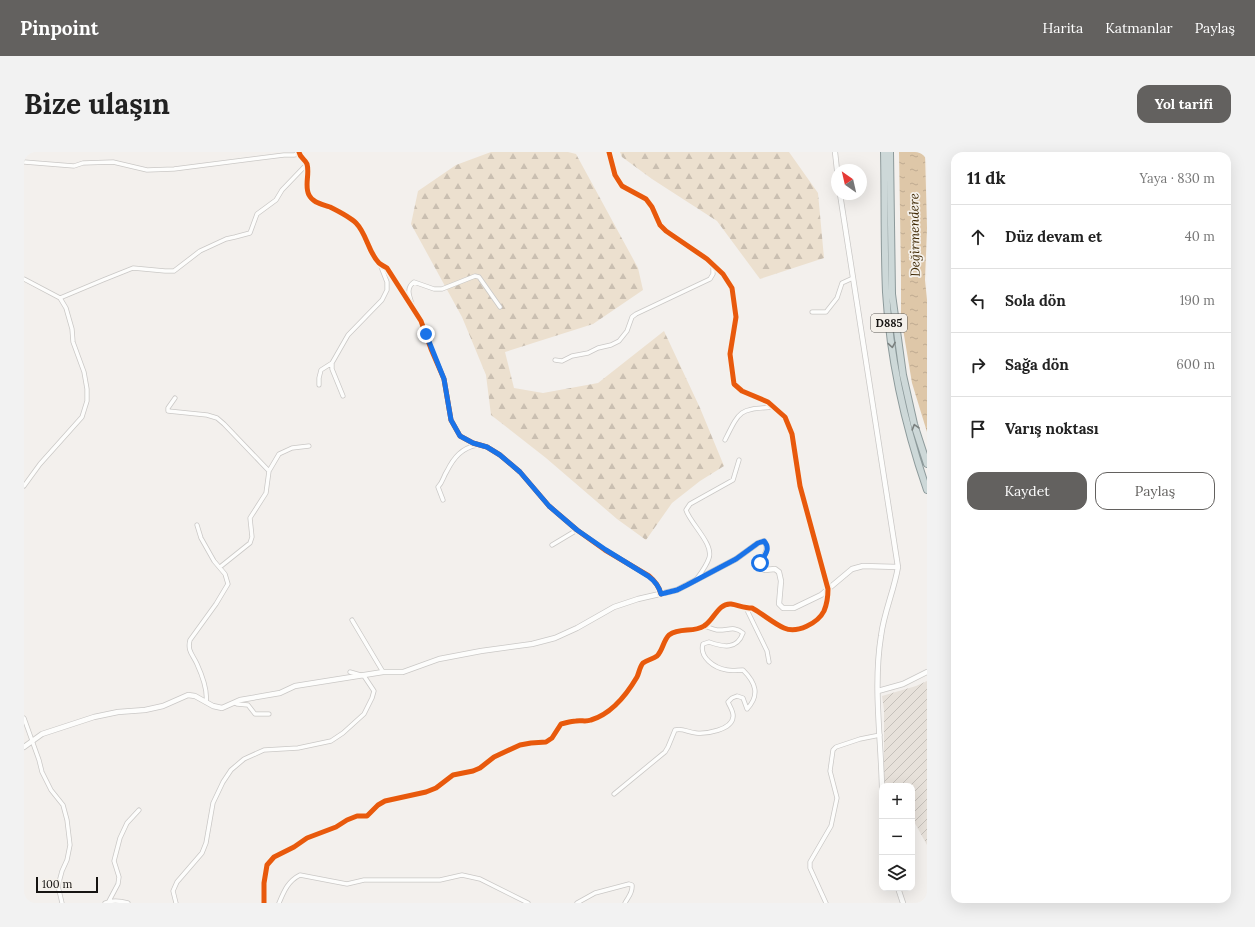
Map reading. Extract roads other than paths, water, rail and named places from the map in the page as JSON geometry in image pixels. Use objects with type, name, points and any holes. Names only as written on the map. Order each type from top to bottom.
[{"type":"highway","name":"D885","points":[[884,152],[886,291],[891,339],[898,386],[913,446],[927,490]]},
{"type":"highway","name":"D885","points":[[890,152],[892,294],[903,376],[914,424],[927,464]]},
{"type":"street","points":[[264,903],[264,883],[267,865],[274,857],[294,847],[307,838],[336,828],[347,820],[357,816],[367,816],[378,805],[385,801],[426,792],[436,788],[453,775],[480,768],[494,758],[520,746],[531,743],[546,742],[552,738],[561,724],[576,721],[589,721],[597,718],[608,711],[623,697],[636,678],[643,663],[657,656],[662,650],[668,637],[676,631],[695,629],[704,626],[714,616],[720,607],[730,604],[752,608],[784,629],[793,631],[805,627],[816,620],[824,612],[828,598],[828,589],[800,486],[792,434],[785,417],[774,407],[768,402],[742,391],[734,384],[730,354],[736,317],[732,288],[723,274],[713,264],[666,231],[660,225],[652,206],[646,199],[622,186],[615,175],[609,152]]},
{"type":"street","points":[[835,152],[836,164]]},
{"type":"street","points":[[24,162],[74,166],[83,162],[113,162],[147,170],[174,170],[284,154],[294,155],[299,153],[307,164],[309,195],[317,203],[335,210],[356,222],[380,264],[387,282],[387,290],[382,300],[348,334],[332,363],[321,370],[319,385]]},
{"type":"street","points":[[60,298],[133,268],[174,271],[200,251],[226,238],[250,233],[257,214],[276,200],[282,190],[307,164]]},
{"type":"street","points":[[841,200],[898,567],[896,584],[887,608],[881,636],[877,677],[882,783]]},
{"type":"street","points":[[380,264],[387,268],[421,321],[444,379],[453,425],[460,436],[500,455],[520,472],[549,506],[577,530],[655,581],[661,594]]},
{"type":"street","points":[[555,360],[562,360],[572,356],[588,353],[598,348],[612,345],[619,341],[626,331],[632,317],[710,279],[713,274],[713,264]]},
{"type":"street","points":[[412,307],[408,292],[414,282],[434,289],[442,289],[475,276],[479,277],[500,306]]},
{"type":"street","points":[[812,312],[826,312],[837,298],[842,283],[853,278]]},
{"type":"street","points":[[24,279],[60,298],[66,308],[72,329],[73,342],[84,372],[87,388],[87,401],[82,417],[40,464],[24,486]]},
{"type":"street","points":[[332,363],[332,369],[343,396]]},
{"type":"street","points":[[175,398],[168,408],[168,412],[207,415],[217,418],[269,471]]},
{"type":"street","points":[[725,440],[735,419],[741,412],[748,409],[774,407]]},
{"type":"street","points":[[443,500],[438,487],[443,482],[446,472],[458,454],[465,448],[480,445]]},
{"type":"street","points":[[220,567],[250,543],[252,537],[250,518],[266,494],[269,471],[279,454],[292,448],[309,446]]},
{"type":"street","points":[[696,580],[709,558],[710,553],[709,548],[697,528],[688,517],[686,510],[690,504],[733,480],[740,460]]},
{"type":"street","points":[[198,525],[201,538],[214,561],[220,567],[228,581],[227,587],[190,640],[188,647],[200,671],[206,693],[206,702]]},
{"type":"street","points":[[552,545],[577,530]]},
{"type":"street","points":[[24,747],[42,734],[49,731],[94,717],[163,706],[188,695],[195,696],[222,708],[240,700],[280,693],[295,686],[383,672],[403,672],[439,659],[532,644],[555,638],[577,628],[614,607],[638,599],[677,590],[736,559],[758,543],[764,541],[767,545],[768,551],[760,563],[760,568],[765,570],[775,569],[779,572],[779,604],[783,608],[794,608],[821,595],[852,569],[863,566],[898,567]]},
{"type":"street","points":[[746,608],[767,651],[769,662]]},
{"type":"street","points":[[352,620],[383,672]]},
{"type":"street","points":[[614,794],[665,752],[675,730],[681,728],[698,733],[721,730],[730,723],[733,718],[733,712],[728,702],[732,698],[737,696],[742,698],[747,709],[754,700],[756,695],[755,689],[747,674],[743,670],[726,670],[716,666],[703,655],[702,650],[704,644],[709,642],[727,647],[741,638],[743,633],[738,629],[733,628],[716,630],[704,626]]},
{"type":"street","points":[[176,903],[173,891],[177,882],[202,853],[206,843],[213,803],[222,782],[231,770],[244,759],[264,750],[298,748],[331,741],[343,733],[364,714],[374,691],[364,676],[350,672]]},
{"type":"street","points":[[878,691],[903,684],[927,672]]},
{"type":"street","points":[[234,702],[237,704],[248,705],[255,714],[269,714]]},
{"type":"street","points":[[24,718],[42,772],[51,790],[63,805],[67,820],[70,845],[67,860],[58,886],[62,903]]},
{"type":"street","points":[[826,903],[810,868],[810,862],[831,826],[837,798],[830,771],[833,750],[836,747],[860,739],[880,735]]},
{"type":"street","points":[[107,902],[118,884],[119,878],[114,861],[120,838],[127,823],[138,810]]},
{"type":"street","points":[[279,903],[285,888],[294,878],[300,875],[347,884],[364,880],[440,880],[462,875],[480,879],[528,903]]},
{"type":"street","points":[[577,903],[595,893],[629,884],[632,886],[631,894],[625,903]]},
{"type":"street","points":[[899,891],[903,903]]},
{"type":"street","points":[[107,902],[122,901],[128,903]]},
{"type":"water","name":"Değirmendere","points":[[899,152],[925,152],[927,228],[925,280],[927,300],[927,432],[912,383],[901,317]]}]
